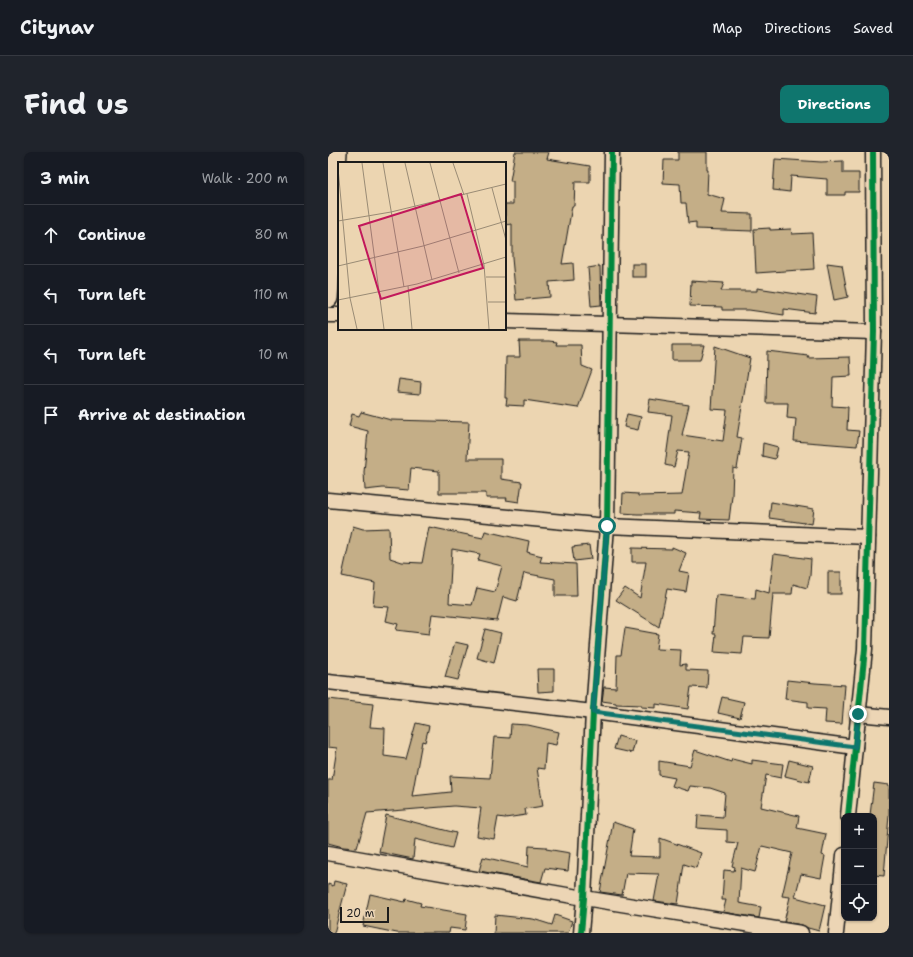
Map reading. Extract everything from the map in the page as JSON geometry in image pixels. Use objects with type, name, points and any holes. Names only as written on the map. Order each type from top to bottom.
[{"type":"street","points":[[328,298],[336,152]]},
{"type":"street","points":[[581,933],[593,712],[607,526],[612,152]]},
{"type":"street","points":[[848,813],[865,649],[874,332],[873,152]]},
{"type":"street","points":[[506,321],[874,332]]},
{"type":"street","points":[[328,500],[607,526],[868,537]]},
{"type":"street","points":[[328,682],[593,712],[855,747]]},
{"type":"street","points":[[858,714],[889,717]]},
{"type":"street","points":[[328,852],[584,898],[801,933]]},
{"type":"street","points":[[836,933],[841,884]]},
{"type":"building","points":[[515,152],[549,152],[547,159],[590,166],[590,182],[575,182],[574,206],[572,206],[562,264],[573,263],[574,280],[549,282],[550,297],[516,300],[512,258],[512,224],[506,225],[506,204],[513,204],[513,181],[510,181]]},
{"type":"building","points":[[678,152],[707,152],[707,194],[725,199],[722,213],[752,214],[752,231],[696,229],[696,222],[688,223],[686,203],[681,203],[680,184],[663,183],[664,160],[678,160]]},
{"type":"building","points":[[775,159],[821,162],[843,161],[843,173],[859,173],[859,192],[845,192],[845,195],[827,195],[827,179],[791,176],[790,192],[773,190]]},
{"type":"building","points":[[770,228],[770,230],[791,229],[792,234],[812,233],[814,269],[756,273],[754,229]]},
{"type":"building","points":[[827,263],[842,265],[848,297],[834,300]]},
{"type":"building","points":[[632,264],[646,264],[646,277],[632,277]]},
{"type":"building","points":[[600,266],[601,305],[591,306],[588,268]]},
{"type":"building","points":[[691,281],[724,283],[721,291],[757,291],[757,288],[817,297],[815,313],[784,309],[784,315],[749,310],[722,310],[722,307],[690,306]]},
{"type":"building","points":[[519,341],[549,341],[557,342],[556,345],[581,345],[582,366],[592,370],[578,408],[524,400],[524,406],[506,405],[506,357],[520,357]]},
{"type":"building","points":[[672,345],[704,345],[700,360],[672,360]]},
{"type":"building","points":[[715,346],[750,358],[737,437],[742,438],[737,469],[733,468],[729,520],[700,519],[701,513],[674,511],[674,514],[622,513],[623,493],[638,494],[638,496],[682,495],[689,452],[678,451],[674,467],[665,465],[672,415],[648,412],[650,399],[689,405],[682,435],[723,441],[727,410],[711,409]]},
{"type":"building","points":[[767,351],[809,356],[808,358],[850,357],[851,376],[833,377],[832,406],[848,407],[847,430],[859,431],[857,446],[794,441],[796,419],[787,418],[788,403],[766,403]]},
{"type":"building","points":[[399,379],[421,382],[420,394],[397,392]]},
{"type":"building","points":[[361,412],[391,420],[469,422],[467,459],[501,459],[501,479],[522,482],[519,502],[506,500],[507,498],[486,498],[486,493],[439,493],[439,471],[411,468],[409,490],[383,488],[365,490],[364,472],[368,431],[349,426],[352,414],[359,416]]},
{"type":"building","points":[[627,414],[641,417],[638,430],[624,427]]},
{"type":"building","points":[[763,443],[778,447],[775,459],[762,456]]},
{"type":"building","points":[[771,502],[814,509],[812,524],[769,518]]},
{"type":"building","points":[[353,526],[363,529],[389,528],[390,558],[402,562],[422,563],[429,527],[483,538],[485,531],[529,541],[527,552],[542,556],[540,562],[576,564],[577,596],[555,596],[555,579],[524,573],[517,601],[503,597],[497,621],[432,614],[429,634],[396,630],[398,624],[386,621],[389,607],[373,606],[375,583],[342,576]],"holes":[[[452,549],[480,554],[478,560],[502,566],[495,592],[477,588],[472,605],[449,603]]]},
{"type":"building","points":[[589,545],[591,559],[574,561],[572,547]]},
{"type":"building","points":[[672,547],[686,553],[679,571],[689,573],[686,592],[667,589],[659,627],[616,600],[625,588],[640,598],[646,562],[632,562],[632,548],[672,549]]},
{"type":"building","points":[[774,554],[811,559],[810,576],[807,588],[793,584],[792,594],[773,594],[769,638],[744,637],[742,654],[714,652],[716,634],[713,634],[716,595],[755,599],[756,589],[769,593]]},
{"type":"building","points":[[828,572],[841,572],[841,594],[828,594]]},
{"type":"building","points":[[625,628],[658,634],[656,649],[681,650],[680,665],[686,664],[686,670],[708,671],[707,688],[691,687],[688,709],[656,704],[656,708],[641,707],[641,705],[616,704],[602,701],[604,687],[616,688],[617,655],[621,655]]},
{"type":"building","points":[[485,629],[501,633],[494,663],[477,658]]},
{"type":"building","points":[[455,642],[468,645],[458,680],[445,677]]},
{"type":"building","points":[[537,669],[554,669],[554,691],[538,692]]},
{"type":"building","points":[[787,680],[845,685],[842,724],[825,723],[826,709],[808,708],[808,702],[785,699]]},
{"type":"building","points":[[722,697],[744,702],[740,718],[718,713]]},
{"type":"building","points":[[328,699],[373,704],[370,727],[385,728],[384,756],[406,759],[416,723],[429,726],[425,742],[422,741],[412,796],[451,792],[450,776],[490,778],[494,737],[510,738],[511,724],[528,725],[559,732],[556,745],[546,743],[544,769],[537,768],[543,806],[525,809],[526,815],[505,818],[498,817],[494,839],[477,836],[481,808],[454,806],[367,813],[357,848],[343,847],[328,843],[328,780],[332,780],[337,748],[328,747]]},
{"type":"building","points":[[618,736],[635,741],[632,753],[614,749]]},
{"type":"building","points":[[695,750],[731,762],[732,759],[752,764],[752,760],[783,764],[781,778],[766,775],[761,807],[799,816],[797,828],[826,834],[822,855],[825,856],[821,878],[801,874],[795,897],[825,905],[819,931],[802,925],[784,922],[790,897],[782,896],[792,853],[762,846],[755,872],[741,868],[739,903],[761,907],[759,918],[723,912],[726,900],[722,900],[724,870],[734,871],[735,867],[732,866],[738,843],[727,842],[727,830],[697,828],[698,815],[723,817],[725,793],[710,788],[690,786],[688,791],[672,786],[675,778],[659,775],[659,761],[690,766]]},
{"type":"building","points":[[789,760],[813,766],[809,782],[785,776]]},
{"type":"building","points":[[874,783],[889,785],[889,815],[884,876],[877,875],[877,813],[870,813]]},
{"type":"building","points":[[386,815],[456,833],[452,848],[415,839],[413,859],[379,852]]},
{"type":"building","points":[[613,822],[633,829],[629,856],[660,857],[660,838],[701,853],[696,868],[684,864],[678,904],[654,901],[659,874],[626,873],[622,895],[600,892]]},
{"type":"building","points":[[529,846],[546,847],[546,849],[570,853],[568,871],[545,868],[541,882],[479,871],[483,857],[528,867]]},
{"type":"building","points":[[334,881],[347,884],[334,933],[328,933],[328,884],[333,886]]},
{"type":"building","points":[[370,894],[405,902],[406,899],[421,903],[420,906],[467,914],[465,930],[450,928],[449,933],[397,933],[363,926]]},
{"type":"building","points":[[495,915],[533,919],[552,925],[555,915],[572,921],[568,933],[494,933]]},
{"type":"cycle path","points":[[581,933],[593,712],[607,526],[612,152]]},
{"type":"cycle path","points":[[848,813],[865,649],[874,332],[873,152]]},
{"type":"route","points":[[607,526],[593,712],[855,747],[858,714]]}]
